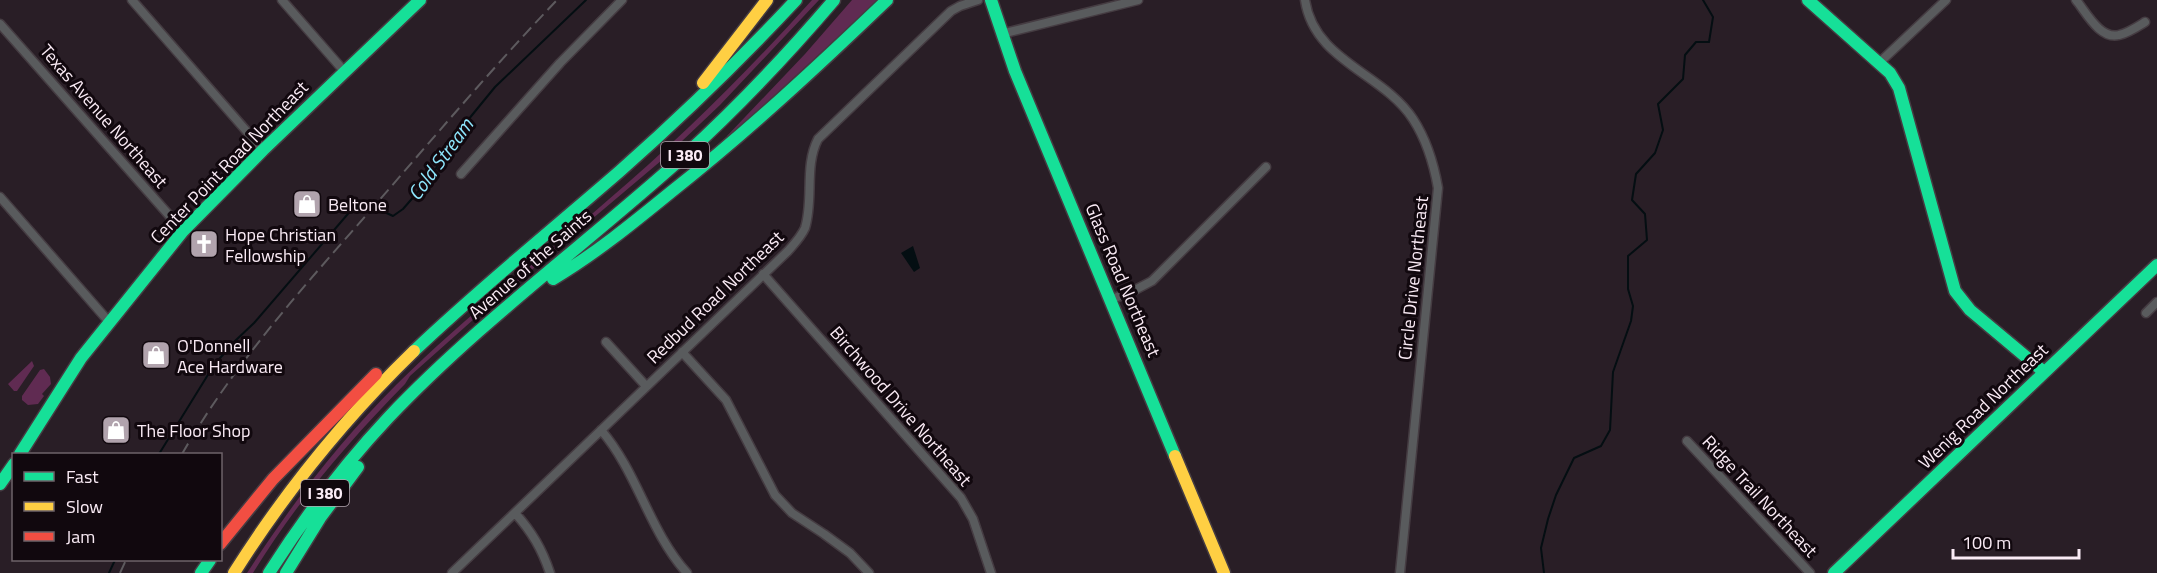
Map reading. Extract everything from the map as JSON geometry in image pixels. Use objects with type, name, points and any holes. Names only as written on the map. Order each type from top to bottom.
[{"type":"main road","name":"Center Point Road Northeast","points":[[21,453],[81,358],[183,231],[344,71],[420,0]]},
{"type":"main road","points":[[658,136],[729,51],[767,0]]},
{"type":"main road","name":"Avenue of the Saints","points":[[234,573],[258,534],[326,445],[373,392],[430,336],[658,136],[727,72],[796,0]]},
{"type":"main road","name":"Avenue of the Saints","points":[[269,573],[319,500],[388,418],[459,348],[684,157],[764,78],[834,0]]},
{"type":"main road","points":[[521,296],[559,275],[610,240],[724,150],[797,86],[887,0]]},
{"type":"main road","name":"Glass Road Northeast","points":[[991,0],[1001,34],[1224,573]]},
{"type":"main road","points":[[1808,0],[1879,63],[1899,88],[1954,291],[1970,310],[2044,372]]},
{"type":"main road","name":"Wenig Road Northeast","points":[[1834,573],[2157,265]]},
{"type":"main road","points":[[222,542],[273,478],[352,398],[385,366],[430,336]]},
{"type":"main road","points":[[286,573],[320,518],[363,460],[388,418]]},
{"type":"main road","points":[[0,484],[12,467]]},
{"type":"street","points":[[132,0],[263,150]]},
{"type":"street","points":[[282,0],[344,71]]},
{"type":"street","points":[[461,174],[560,63],[622,0]]},
{"type":"street","name":"Redbud Road Northeast","points":[[452,573],[798,240],[804,228],[813,148],[818,139],[951,11],[978,0]]},
{"type":"street","points":[[1001,34],[1138,0]]},
{"type":"street","name":"Circle Drive Northeast","points":[[1305,0],[1311,23],[1324,43],[1396,101],[1414,120],[1435,170],[1438,188],[1400,573]]},
{"type":"street","points":[[1879,63],[1946,0]]},
{"type":"street","points":[[2076,0],[2098,27],[2109,35],[2123,34],[2145,22]]},
{"type":"street","name":"Texas Avenue Northeast","points":[[0,24],[183,231]]},
{"type":"street","points":[[1112,300],[1152,281],[1266,167]]},
{"type":"street","points":[[0,197],[110,323]]},
{"type":"street","name":"Birchwood Drive Northeast","points":[[764,274],[961,498],[973,519],[990,573]]},
{"type":"street","points":[[2146,313],[2157,302]]},
{"type":"street","points":[[606,342],[646,386]]},
{"type":"street","points":[[682,352],[726,400],[775,495],[792,513],[850,554],[868,573]]},
{"type":"street","points":[[601,430],[616,447],[661,537],[687,573]]},
{"type":"street","name":"Ridge Trail Northeast","points":[[1687,441],[1810,573]]},
{"type":"street","points":[[515,513],[532,533],[543,552],[550,573]]},
{"type":"shaded area","points":[[812,0],[819,0],[720,105],[662,160],[483,311],[410,376],[323,474],[269,547],[253,573],[247,573],[280,523],[316,475],[396,385],[473,314],[635,177],[687,129]]},
{"type":"shaded area","points":[[852,0],[878,0],[728,138],[727,136],[805,54]]},
{"type":"shaded area","points":[[913,246],[920,268],[914,272],[901,253]]},
{"type":"shaded area","points":[[32,361],[34,366],[17,391],[14,391],[8,384]]},
{"type":"shaded area","points":[[44,369],[50,377],[51,384],[42,394],[44,396],[38,404],[28,405],[22,400],[22,396],[40,370]]},
{"type":"waterway","name":"Cold Stream","points":[[160,453],[214,365],[254,323],[353,208],[365,203],[393,216],[403,209],[430,178],[459,131],[495,87],[586,0]]},
{"type":"waterway","points":[[1544,573],[1541,548],[1556,495],[1574,458],[1601,446],[1610,430],[1613,372],[1631,321],[1633,306],[1628,289],[1628,256],[1647,240],[1645,214],[1632,200],[1636,174],[1655,153],[1663,130],[1658,104],[1683,79],[1685,55],[1696,42],[1709,42],[1713,17],[1703,0]]},
{"type":"waterway","name":"Cold Stream","points":[[109,573],[115,561]]},
{"type":"railway","points":[[183,453],[225,387],[273,324],[465,101],[557,0]]},
{"type":"railway","points":[[120,573],[126,561]]},
{"type":"traffic: fast","points":[[21,453],[81,358],[183,231],[263,150],[420,0]]},
{"type":"traffic: fast","points":[[414,351],[665,130],[796,0]]},
{"type":"traffic: fast","points":[[269,573],[296,532],[355,455],[422,383],[495,317],[646,190],[723,120],[834,0]]},
{"type":"traffic: fast","points":[[553,279],[614,238],[727,146],[887,0]]},
{"type":"traffic: fast","points":[[991,0],[1015,71],[1175,456]]},
{"type":"traffic: fast","points":[[1808,0],[1890,73],[1899,88],[1955,291],[1970,310],[2044,372]]},
{"type":"traffic: fast","points":[[1834,573],[2157,265]]},
{"type":"traffic: fast","points":[[0,484],[12,467]]},
{"type":"traffic: fast","points":[[286,573],[320,518],[358,467]]},
{"type":"traffic: fast","points":[[201,573],[209,561]]},
{"type":"traffic: slow","points":[[703,83],[767,0]]},
{"type":"traffic: slow","points":[[234,573],[274,514],[317,457],[340,429],[414,351]]},
{"type":"traffic: slow","points":[[1175,456],[1224,573]]},
{"type":"traffic: jam","points":[[222,542],[273,479],[376,374]]},
{"type":"place","name":"Beltone","points":[[307,204]]},
{"type":"place","name":"Hope Christian Fellowship","points":[[204,244]]},
{"type":"place","name":"O'Donnell Ace Hardware","points":[[156,355]]},
{"type":"place","name":"The Floor Shop","points":[[116,430]]}]
